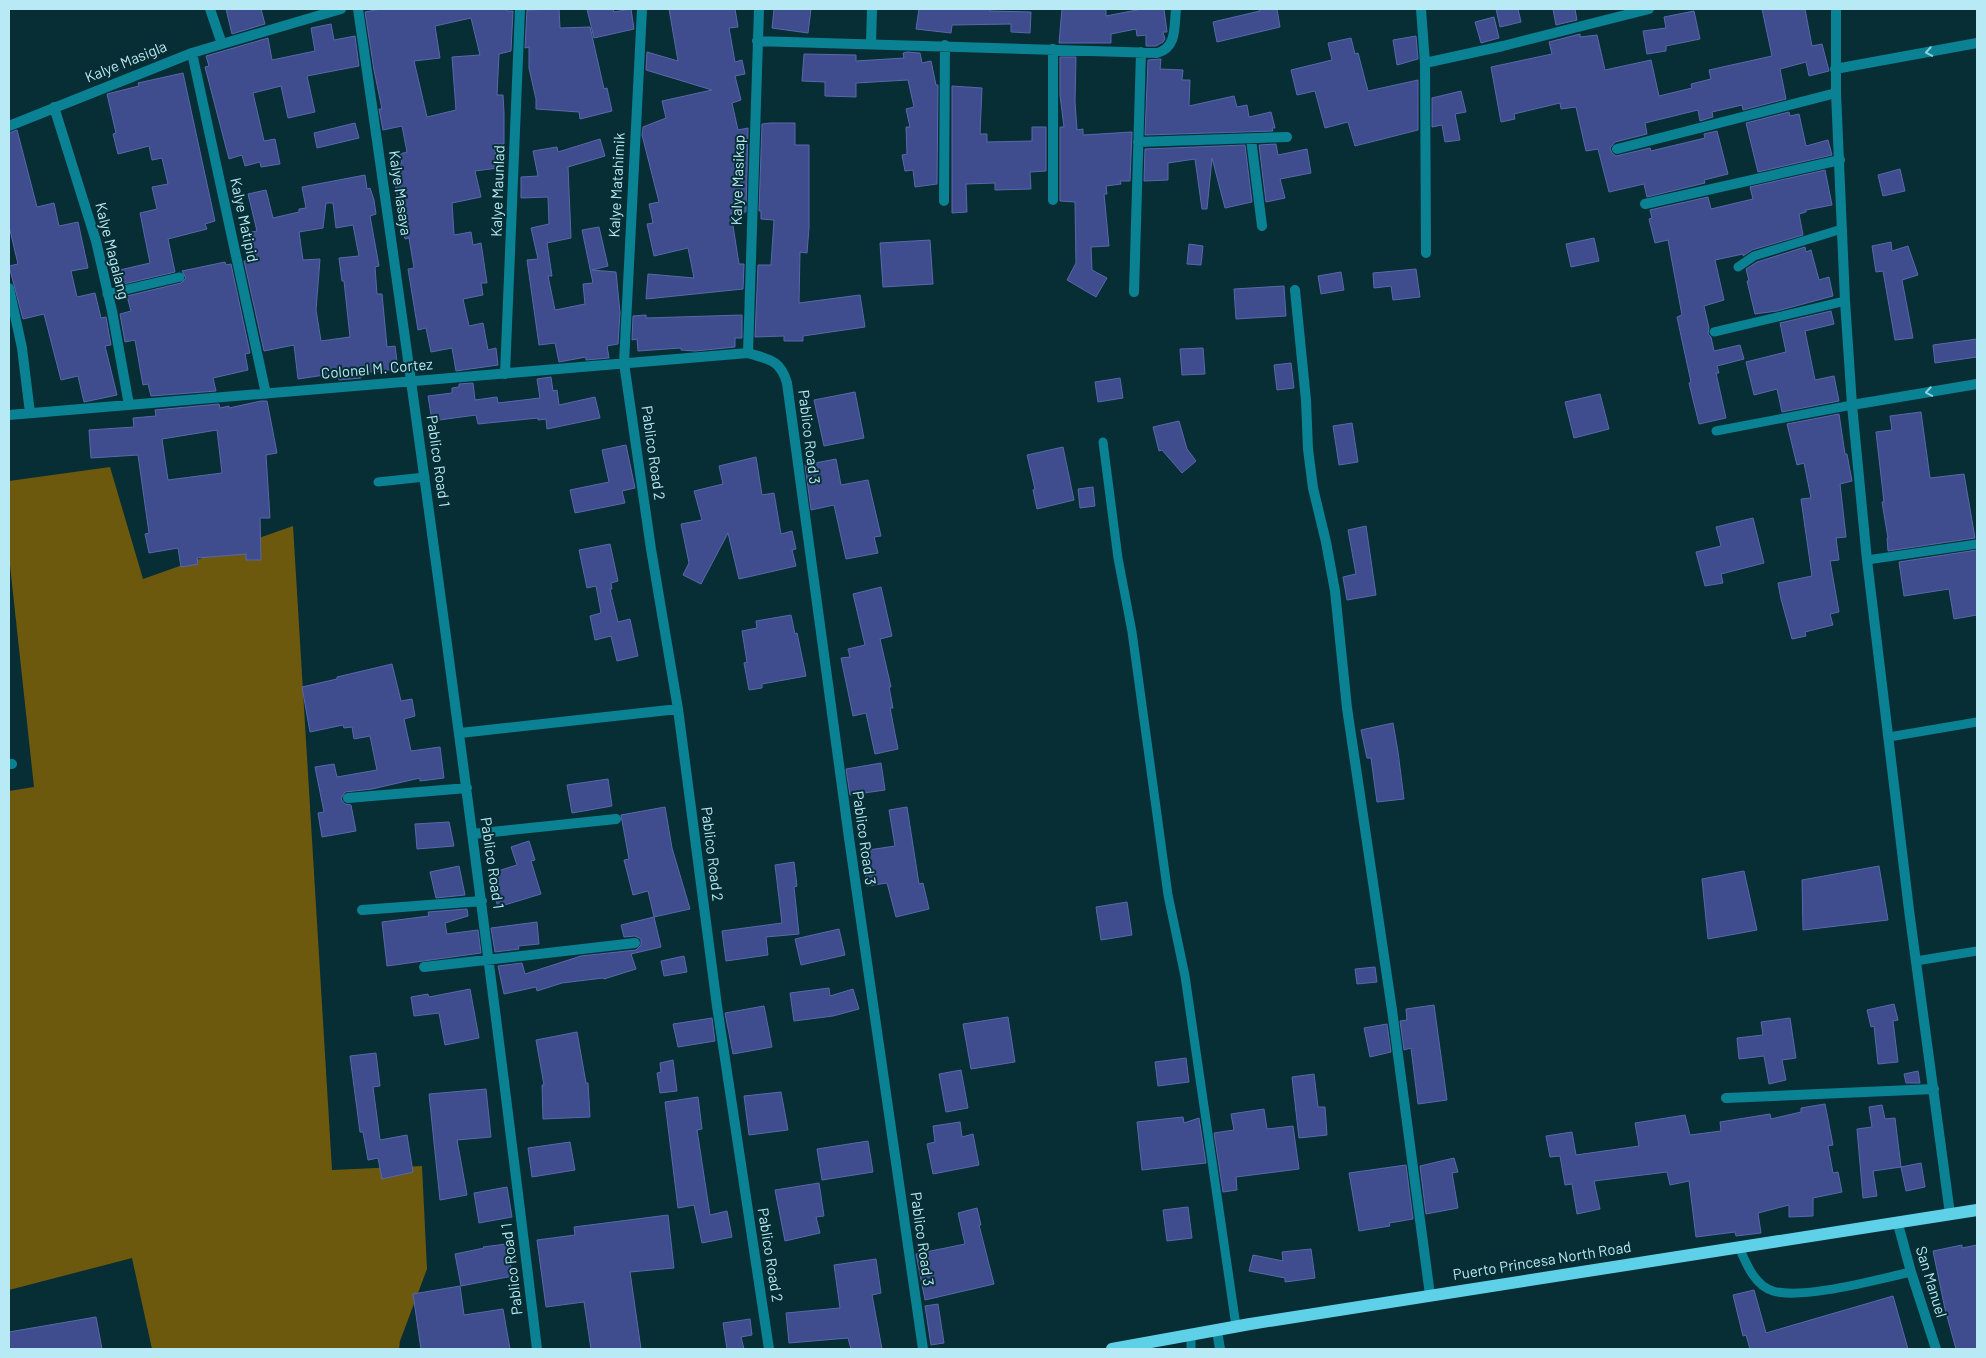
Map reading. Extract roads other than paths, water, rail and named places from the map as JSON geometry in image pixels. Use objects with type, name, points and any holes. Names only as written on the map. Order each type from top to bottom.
[{"type":"main road","name":"Puerto Princesa North Road","points":[[1112,1349],[1130,1348],[1236,1326],[1898,1224],[1977,1210]]},
{"type":"street","points":[[210,9],[222,44]]},
{"type":"street","name":"Kalye Masigla","points":[[9,126],[192,53],[341,9]]},
{"type":"street","name":"Kalye Masaya","points":[[358,9],[412,381]]},
{"type":"street","name":"Kalye Maunlad","points":[[505,374],[520,9]]},
{"type":"street","name":"Kalye Matahimik","points":[[624,363],[642,9]]},
{"type":"street","name":"Kalye Masikap","points":[[748,353],[759,9]]},
{"type":"street","points":[[871,44],[872,9]]},
{"type":"street","points":[[757,41],[945,45],[1157,53],[1169,48],[1173,41],[1176,9]]},
{"type":"street","points":[[1421,9],[1425,64],[1426,253]]},
{"type":"street","points":[[1425,64],[1649,9]]},
{"type":"street","points":[[1836,9],[1835,69],[1845,301],[1852,406],[1867,560],[1916,961],[1950,1214]]},
{"type":"street","points":[[1835,69],[1977,43]]},
{"type":"street","points":[[944,201],[945,45]]},
{"type":"street","points":[[1052,200],[1053,49]]},
{"type":"street","points":[[1134,292],[1141,52]]},
{"type":"street","name":"Kalye Matipid","points":[[192,53],[266,394]]},
{"type":"street","points":[[1617,149],[1836,93]]},
{"type":"street","name":"Kalye Magalang","points":[[54,107],[96,241],[129,405]]},
{"type":"street","points":[[1138,142],[1288,137]]},
{"type":"street","points":[[1251,139],[1262,226]]},
{"type":"street","points":[[1645,204],[1840,160]]},
{"type":"street","points":[[9,288],[22,348],[30,413]]},
{"type":"street","points":[[1295,290],[1313,488],[1335,591],[1347,708],[1392,1010],[1430,1295]]},
{"type":"street","name":"Colonel M. Cortez","points":[[9,415],[748,353]]},
{"type":"street","name":"Pablico Road 3","points":[[748,353],[776,362],[783,370],[787,383],[848,838],[923,1349]]},
{"type":"street","name":"Pablico Road 2","points":[[624,363],[651,548],[678,709],[717,1006],[769,1349]]},
{"type":"street","name":"Pablico Road 1","points":[[412,381],[490,959],[537,1349]]},
{"type":"street","points":[[1852,406],[1977,384]]},
{"type":"street","points":[[460,733],[678,709]]},
{"type":"street","points":[[348,798],[467,788]]},
{"type":"street","points":[[473,834],[616,819]]},
{"type":"street","points":[[362,910],[482,901]]},
{"type":"street","points":[[424,967],[635,943]]},
{"type":"street","points":[[1726,1098],[1934,1089]]},
{"type":"street","name":"San Manuel","points":[[1898,1224],[1911,1272],[1936,1349]]},
{"type":"street","points":[[1217,1331],[1220,1349]]},
{"type":"lane","points":[[1738,266],[1754,256],[1842,229]]},
{"type":"lane","points":[[108,294],[180,277]]},
{"type":"lane","points":[[1714,332],[1845,301]]},
{"type":"lane","points":[[1716,431],[1852,406]]},
{"type":"lane","points":[[1103,442],[1118,558],[1140,688],[1168,895],[1186,986],[1236,1326]]},
{"type":"lane","points":[[378,482],[425,476]]},
{"type":"lane","points":[[1867,560],[1977,544]]},
{"type":"lane","points":[[1889,737],[1977,722]]},
{"type":"lane","points":[[1916,961],[1977,951]]},
{"type":"lane","points":[[1739,1247],[1751,1274],[1772,1291],[1796,1294],[1911,1272]]},
{"type":"lane","points":[[1191,1335],[1191,1349]]}]
